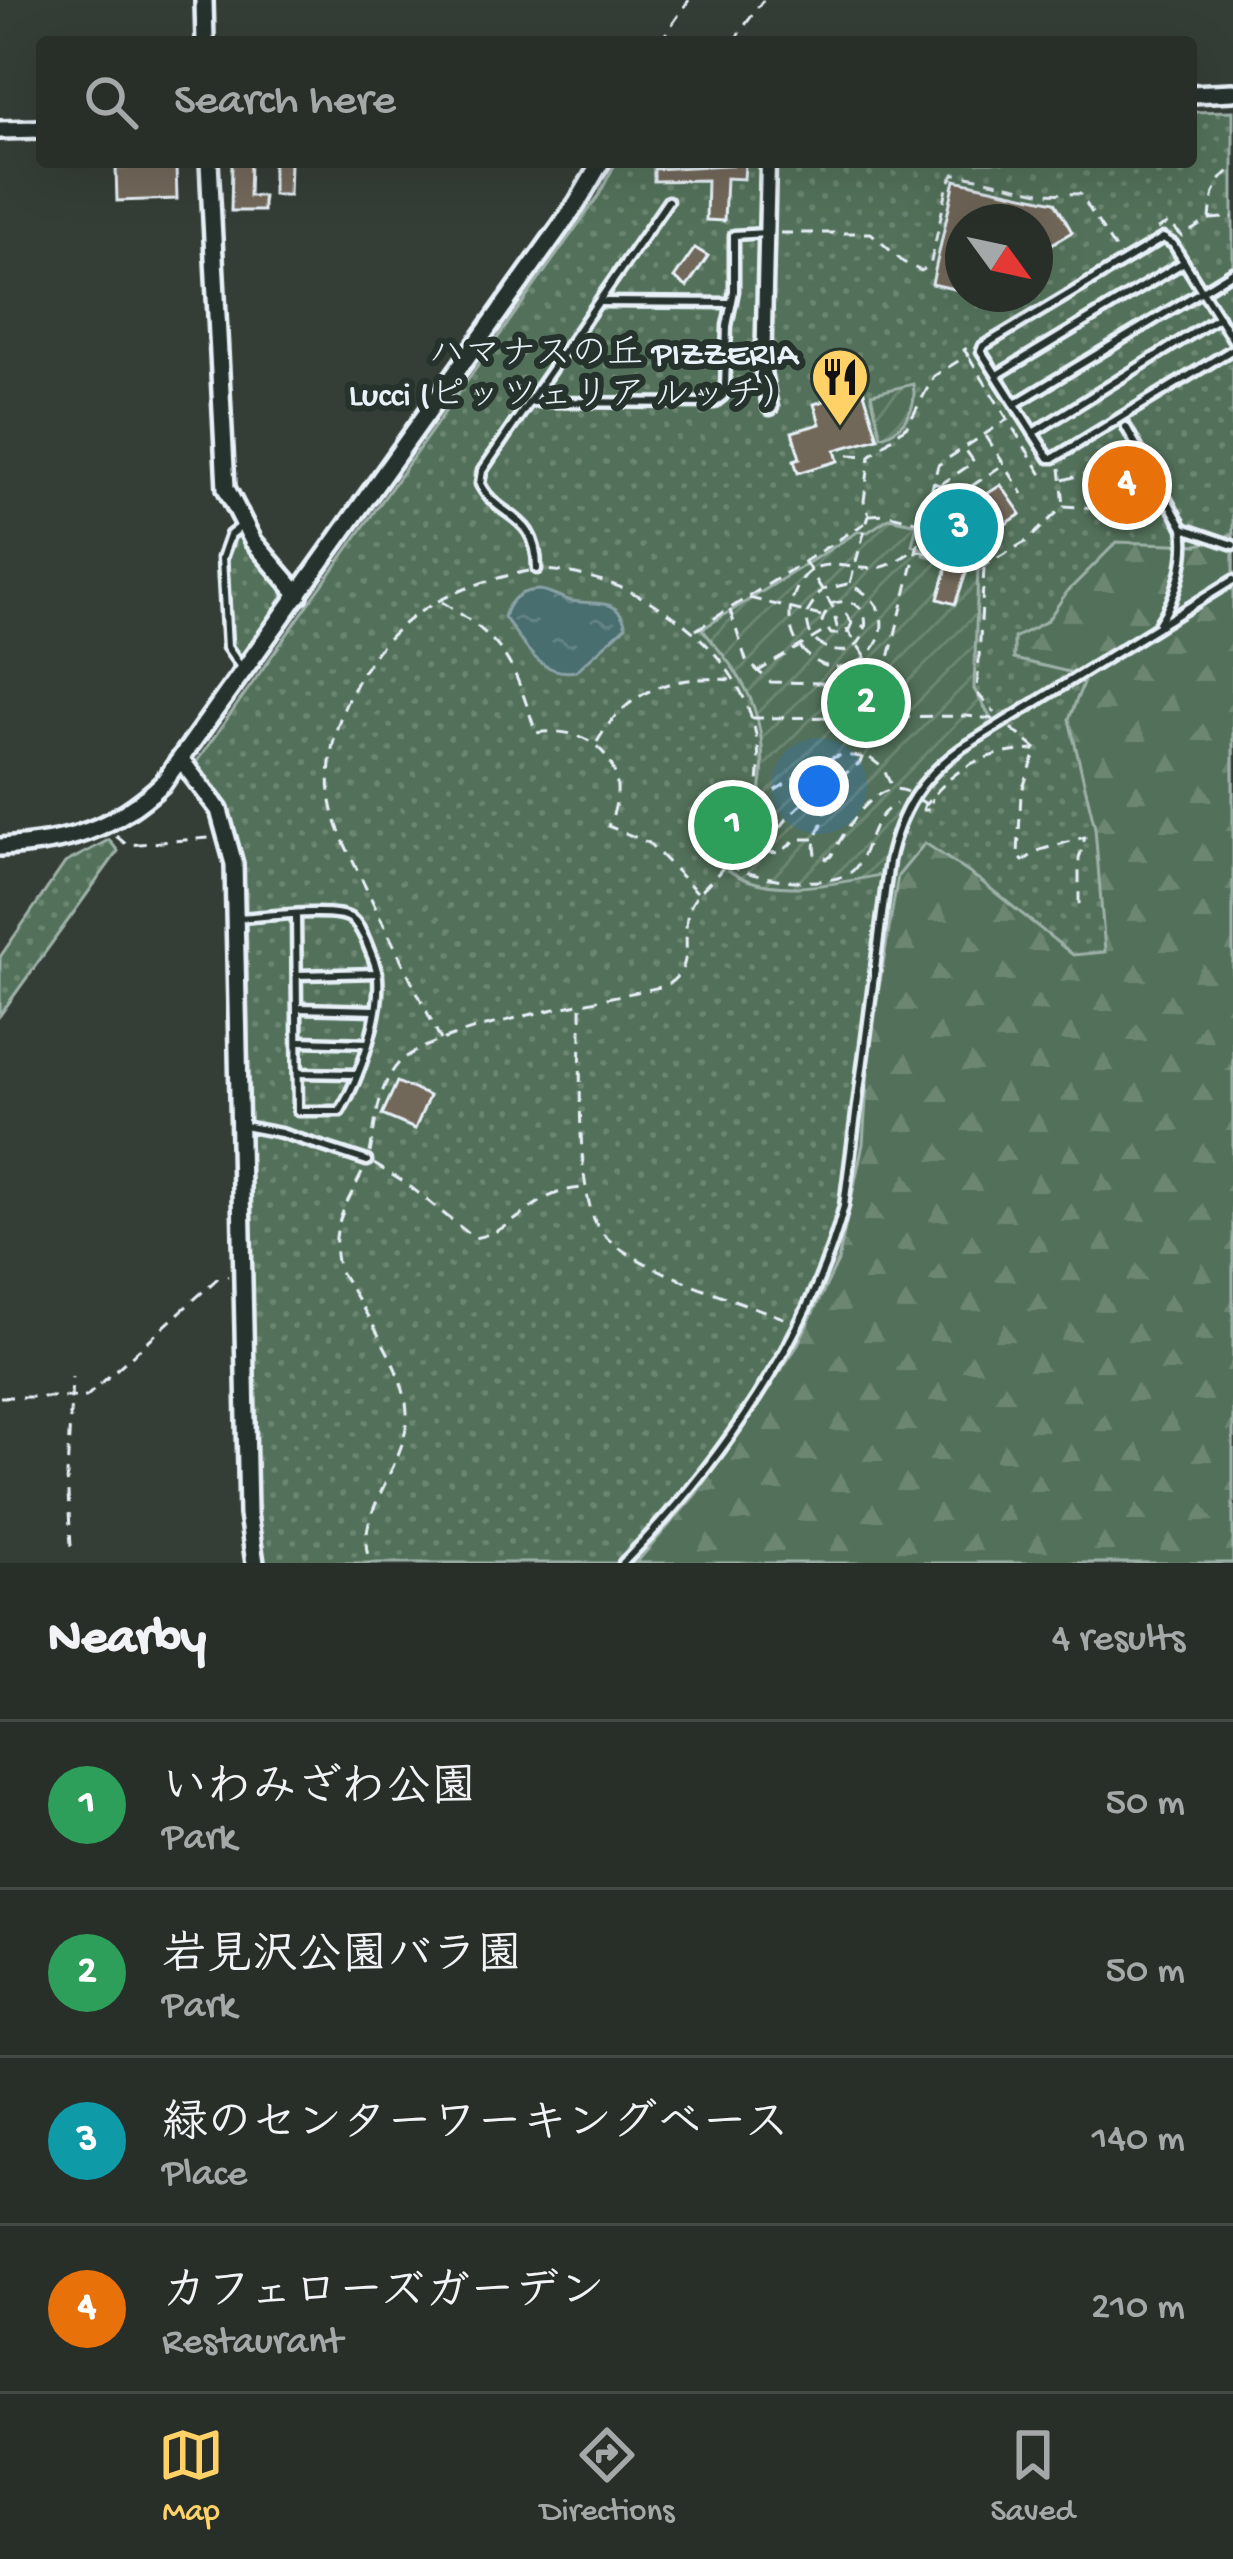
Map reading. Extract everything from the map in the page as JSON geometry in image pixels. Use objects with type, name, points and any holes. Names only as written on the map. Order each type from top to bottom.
[{"type":"street","points":[[204,0],[205,36]]},
{"type":"street","points":[[1197,94],[1233,92]]},
{"type":"street","points":[[0,130],[36,129]]},
{"type":"street","points":[[209,168],[226,488],[243,525],[299,595]]},
{"type":"street","points":[[0,847],[53,844],[109,822],[142,802],[181,760],[597,168]]},
{"type":"street","points":[[768,168],[763,372],[770,407]]},
{"type":"street","points":[[181,760],[219,810],[229,836],[238,918],[248,1514],[255,1563]]},
{"type":"lane","points":[[537,569],[531,535],[488,497],[480,484],[482,471],[668,201]]},
{"type":"lane","points":[[529,402],[714,404],[725,386],[734,235],[766,233]]},
{"type":"lane","points":[[1169,239],[1184,262],[1233,344],[1049,458],[981,351],[983,346],[1152,242],[1169,239]]},
{"type":"lane","points":[[997,375],[1184,262]]},
{"type":"lane","points":[[1015,404],[1233,272]]},
{"type":"lane","points":[[598,302],[731,303]]},
{"type":"lane","points":[[1034,433],[1219,317]]},
{"type":"lane","points":[[1126,427],[1183,527],[1183,557],[1166,614],[1157,626]]},
{"type":"lane","points":[[243,525],[230,535],[222,558],[227,647],[244,672]]},
{"type":"lane","points":[[1183,527],[1233,545]]},
{"type":"lane","points":[[623,1563],[657,1528],[759,1394],[801,1325],[831,1256],[844,1206],[889,861],[897,824],[911,797],[949,757],[1233,580]]},
{"type":"lane","points":[[238,918],[296,915],[349,917],[364,936],[378,974],[375,1010],[368,1043],[340,1111],[298,1111],[296,915]]},
{"type":"lane","points":[[298,975],[378,974]]},
{"type":"lane","points":[[299,1008],[375,1010]]},
{"type":"lane","points":[[300,1041],[368,1043]]},
{"type":"lane","points":[[299,1073],[355,1074]]},
{"type":"lane","points":[[241,1126],[281,1133],[367,1161]]},
{"type":"path","points":[[664,36],[689,0]]},
{"type":"path","points":[[738,36],[763,0]]},
{"type":"path","points":[[1210,219],[1212,195],[1220,178],[1233,167]]},
{"type":"path","points":[[766,233],[872,233],[903,262],[922,271],[930,266],[948,184],[959,174],[1044,193],[1080,194],[1118,253]]},
{"type":"path","points":[[1182,236],[1210,219],[1233,217]]},
{"type":"path","points":[[848,455],[870,456],[908,425],[934,376],[968,355],[1044,478]]},
{"type":"path","points":[[1008,419],[938,465],[865,756],[832,783],[824,797],[827,813],[816,839],[816,854],[827,859],[860,814],[892,789],[926,804],[953,772],[978,759],[1037,750]]},
{"type":"path","points":[[985,434],[1023,494]]},
{"type":"path","points":[[936,484],[974,462],[964,448]]},
{"type":"path","points":[[850,585],[868,519],[864,501],[870,456]]},
{"type":"path","points":[[936,484],[963,492],[1004,464]]},
{"type":"path","points":[[1060,468],[1064,506]]},
{"type":"path","points":[[1063,480],[1108,468],[1117,475]]},
{"type":"path","points":[[849,632],[836,636],[826,630],[823,616],[830,604],[847,601],[861,609],[866,627],[857,644],[837,651],[813,638],[807,613],[822,590],[838,584],[850,585],[874,599],[881,612],[879,641],[866,657],[844,668],[815,662],[800,646],[790,608],[811,571],[831,563],[888,566],[916,550],[984,566],[1027,542],[1064,506],[1135,510],[1163,496]]},
{"type":"path","points":[[695,631],[868,519],[886,514],[922,523]]},
{"type":"path","points":[[805,562],[830,604],[852,623],[866,627]]},
{"type":"path","points":[[984,566],[977,693],[1037,750]]},
{"type":"path","points":[[371,1563],[366,1529],[400,1458],[407,1408],[402,1384],[339,1270],[334,1250],[339,1216],[367,1161],[383,1089],[394,1068],[416,1050],[441,1040],[665,986],[679,976],[689,950],[688,913],[698,893],[740,842],[756,796],[756,741],[732,681],[695,631],[614,582],[537,569],[479,582],[439,600],[386,638],[354,685],[334,742],[329,781],[338,829],[441,1040]]},
{"type":"path","points":[[748,598],[823,616]]},
{"type":"path","points":[[439,600],[500,646],[523,685],[536,733],[569,732],[595,745],[606,757],[616,778],[617,796],[608,826],[649,843],[698,893]]},
{"type":"path","points":[[847,601],[837,627],[846,628],[866,657]]},
{"type":"path","points":[[730,610],[746,660],[770,682],[825,683],[851,689],[885,677]]},
{"type":"path","points":[[849,632],[852,623]]},
{"type":"path","points":[[757,673],[826,630]]},
{"type":"path","points":[[595,745],[620,710],[651,689],[678,680],[732,681]]},
{"type":"path","points":[[749,718],[967,716],[1005,722]]},
{"type":"path","points":[[1037,750],[1021,793],[1018,855],[1023,861],[1040,850],[1084,837],[1079,906]]},
{"type":"path","points":[[824,797],[812,796],[802,804],[759,858],[752,852],[767,797],[828,758],[865,756],[883,768],[892,789]]},
{"type":"path","points":[[756,796],[767,797]]},
{"type":"path","points":[[727,863],[772,880],[842,878],[857,867],[889,807],[911,797]]},
{"type":"path","points":[[109,822],[120,844],[127,845],[229,836]]},
{"type":"path","points":[[765,852],[780,853],[800,838],[816,839]]},
{"type":"path","points":[[581,1006],[584,1187],[600,1231],[626,1251],[801,1325]]},
{"type":"path","points":[[367,1161],[407,1184],[474,1238],[501,1232],[553,1192],[584,1187]]},
{"type":"path","points":[[0,1397],[81,1398],[91,1394],[219,1277],[244,1275]]},
{"type":"path","points":[[71,1546],[67,1476],[72,1377]]},
{"type":"green space","points":[[1233,111],[1233,1563],[263,1563],[257,1552],[246,895],[231,825],[195,764],[599,195],[613,168],[1197,168],[1197,112]]},
{"type":"green space","points":[[913,384],[907,417],[881,436],[871,394]]},
{"type":"green space","points":[[889,518],[917,524],[912,545],[924,549],[924,555],[978,568],[974,689],[993,722],[948,753],[917,784],[896,823],[880,875],[802,887],[744,879],[728,870],[749,833],[760,792],[759,729],[744,686],[702,629],[859,531],[868,532]]},
{"type":"green space","points":[[1233,534],[1233,1563],[636,1563],[696,1494],[796,1348],[838,1261],[863,1144],[870,1040],[898,876],[925,843],[1073,955],[1105,952],[1095,828],[1069,719],[1086,676],[1014,659],[1014,638],[1047,621],[1067,592],[1117,542],[1198,545]]},
{"type":"green space","points":[[239,536],[282,589],[283,600],[242,654],[233,650],[230,641],[228,551],[233,537]]},
{"type":"green space","points":[[109,840],[118,851],[0,1015],[0,957],[65,863]]},
{"type":"water","points":[[540,590],[610,606],[626,626],[576,671],[552,669],[533,656],[504,617],[517,597]]},
{"type":"building","points":[[116,168],[176,168],[177,199],[117,201]]},
{"type":"building","points":[[232,168],[250,168],[249,196],[263,196],[263,211],[231,211]]},
{"type":"building","points":[[273,168],[290,168],[289,195],[273,195]]},
{"type":"building","points":[[745,168],[744,179],[726,178],[724,221],[706,220],[707,180],[654,181],[654,169]]},
{"type":"building","points":[[955,180],[1055,202],[1072,232],[1053,243],[1053,204],[950,204]]},
{"type":"building","points":[[945,225],[945,287],[932,284]]},
{"type":"building","points":[[695,248],[708,256],[687,287],[674,278]]},
{"type":"building","name":"ハマナスの丘 PIZZERIA Lucci (ピッツェリア ルッチ）","points":[[863,389],[878,438],[835,450],[838,461],[798,473],[794,460],[800,458],[792,432],[820,424],[814,404]]},
{"type":"building","points":[[1001,485],[1021,514],[977,543],[955,604],[938,599],[951,553],[929,548],[942,506],[960,511]]},
{"type":"building","points":[[397,1082],[429,1096],[415,1129],[382,1115]]},
{"type":"place","name":"ハマナスの丘 PIZZERIA Lucci (ピッツェリア ルッチ）","points":[[840,428]]},
{"type":"place","name":"カフェローズガーデン","points":[[1127,485]]},
{"type":"place","name":"緑のセンターワーキングベース","points":[[959,528]]},
{"type":"place","name":"岩見沢公園バラ園","points":[[866,703]]},
{"type":"place","name":"いわみざわ公園","points":[[733,825]]}]
